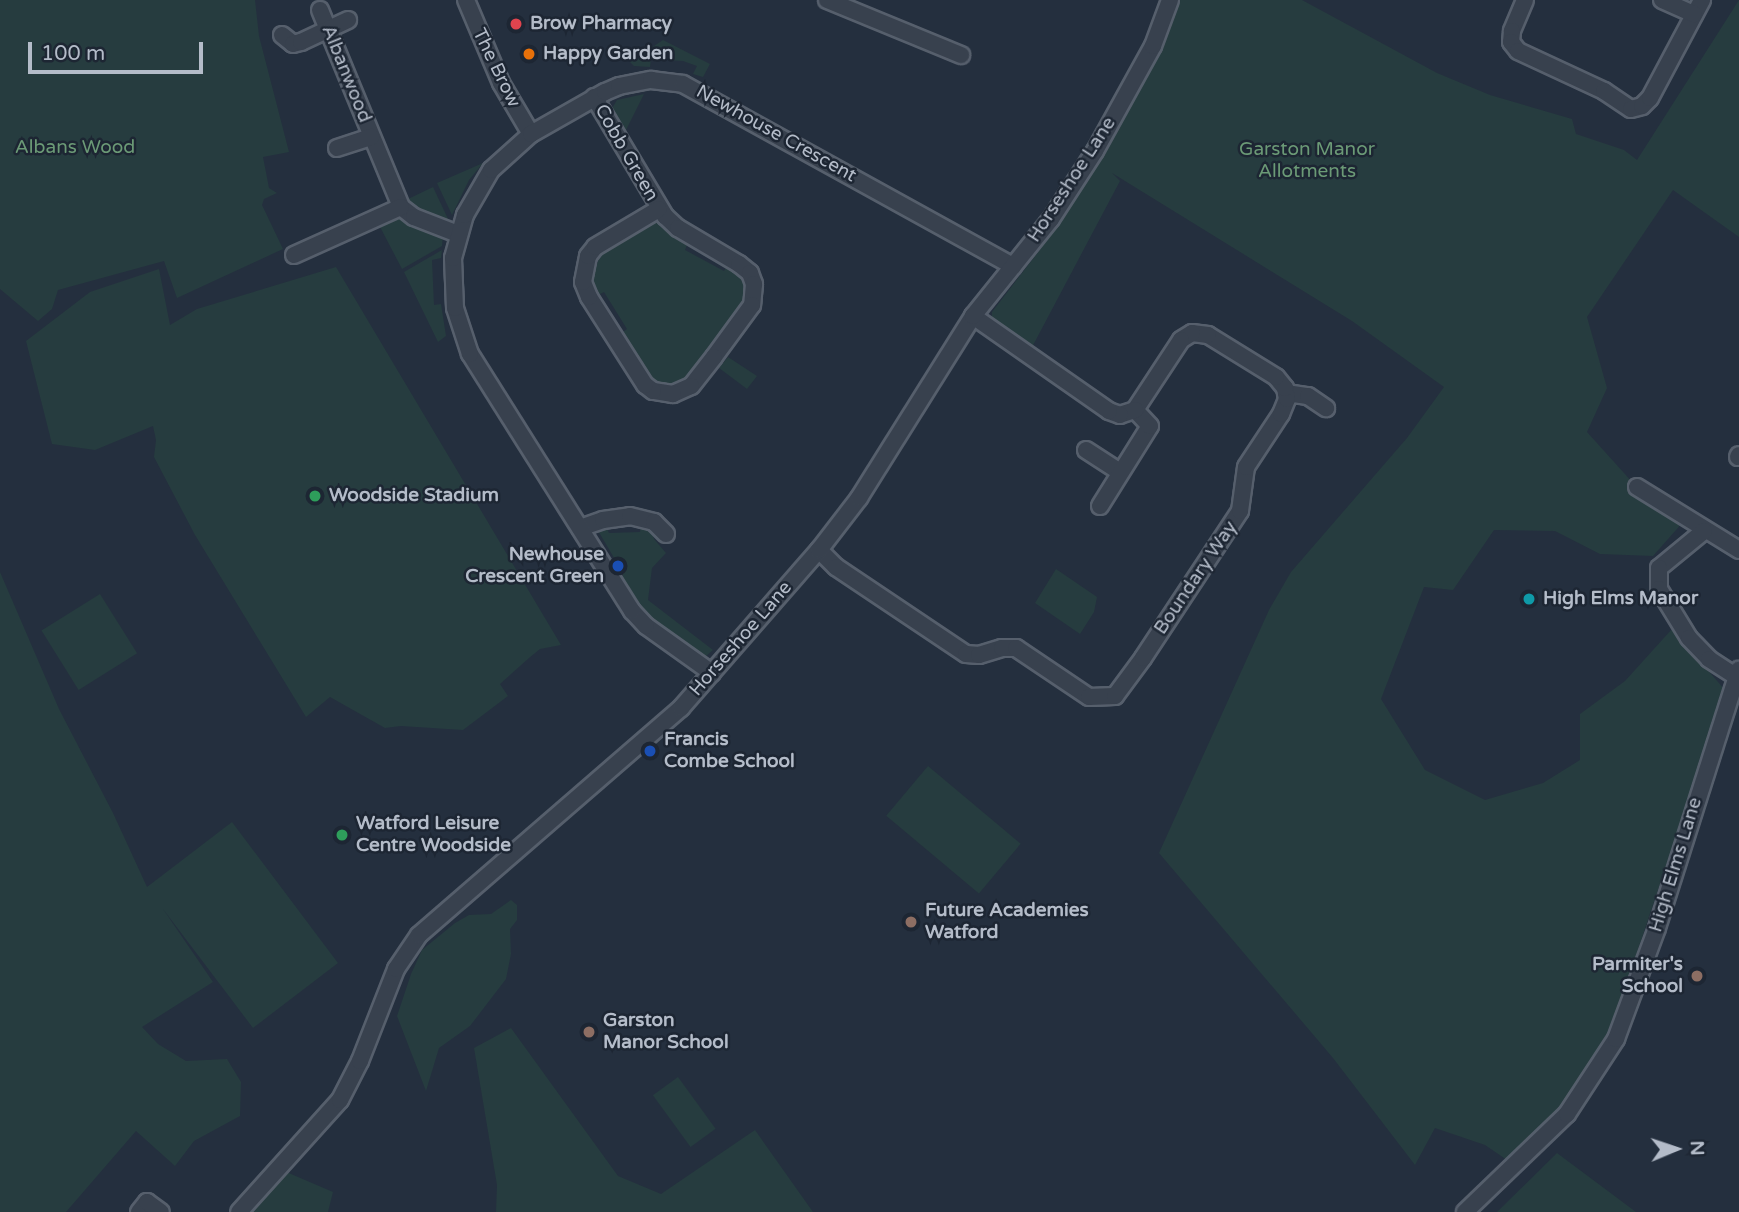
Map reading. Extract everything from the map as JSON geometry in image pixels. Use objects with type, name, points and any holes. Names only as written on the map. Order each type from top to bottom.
[{"type":"street","name":"The Brow","points":[[466,0],[501,83],[531,134]]},
{"type":"street","points":[[827,0],[961,55]]},
{"type":"street","name":"Horseshoe Lane","points":[[239,1212],[340,1100],[360,1061],[396,969],[419,935],[681,708],[819,550],[859,498],[973,316],[1051,219],[1096,151],[1153,46],[1170,0]]},
{"type":"street","points":[[1525,0],[1512,32],[1511,42],[1518,51],[1604,91],[1626,107],[1637,108],[1650,98],[1698,7],[1662,0]]},
{"type":"street","name":"Albanwood","points":[[320,10],[401,207]]},
{"type":"street","points":[[282,35],[293,44],[348,20]]},
{"type":"street","name":"Newhouse Crescent","points":[[712,673],[646,626],[632,611],[470,354],[455,308],[452,281],[458,234],[477,190],[491,170],[531,134],[594,97],[639,82],[683,84],[1013,266]]},
{"type":"street","name":"Cobb Green","points":[[594,97],[659,209],[678,228],[750,273],[755,295],[752,305],[691,386],[673,394],[653,391],[645,385],[589,297],[583,282],[588,256],[595,247],[659,209]]},
{"type":"street","name":"Albanwood","points":[[337,148],[371,137]]},
{"type":"street","points":[[305,255],[401,207],[414,217],[458,234]]},
{"type":"street","points":[[973,316],[1109,411],[1121,415],[1135,410],[1181,341],[1192,332],[1208,335],[1276,377],[1286,393],[1308,396],[1326,408]]},
{"type":"street","name":"Boundary Way","points":[[819,550],[842,572],[965,654],[979,655],[1002,648],[1016,648],[1089,697],[1115,696],[1122,691],[1240,511],[1246,467],[1281,414],[1286,393]]},
{"type":"street","points":[[1100,506],[1150,426],[1135,410]]},
{"type":"street","points":[[1086,450],[1120,472]]},
{"type":"street","points":[[1637,487],[1703,531],[1739,550]]},
{"type":"street","points":[[580,528],[603,520],[630,516],[654,522],[666,534]]},
{"type":"street","points":[[1703,531],[1659,568],[1659,589],[1689,638],[1709,659],[1737,673]]},
{"type":"street","name":"High Elms Lane","points":[[1465,1212],[1567,1114],[1616,1040],[1657,928],[1737,673]]},
{"type":"street","points":[[139,1212],[147,1202],[161,1212]]},
{"type":"green space","name":"Albans Wood","points":[[0,0],[255,0],[259,36],[289,152],[263,157],[269,188],[277,193],[264,199],[262,205],[283,249],[177,298],[164,261],[58,290],[52,309],[38,321],[0,289]]},
{"type":"green space","name":"Garston Manor Allotments","points":[[1179,0],[1302,0],[1437,73],[1490,95],[1572,119],[1576,134],[1624,150],[1637,160],[1739,0],[1739,237],[1673,190],[1587,317],[1607,388],[1587,432],[1633,483],[1684,521],[1653,556],[1600,554],[1555,531],[1494,530],[1453,590],[1424,587],[1381,699],[1425,770],[1485,800],[1543,783],[1580,760],[1580,714],[1625,681],[1672,629],[1725,690],[1608,1039],[1563,1106],[1507,1160],[1485,1145],[1435,1128],[1415,1165],[1333,1058],[1159,853],[1269,610],[1291,572],[1407,438],[1444,387],[1352,321],[1112,173],[1120,181],[1030,351],[992,320],[992,312],[1039,251],[1101,158],[1161,46]]},
{"type":"green space","points":[[663,40],[710,64],[703,77],[693,74],[697,66],[683,61],[651,59],[650,67],[634,66],[630,62]]},
{"type":"green space","points":[[644,94],[624,134],[611,110],[617,100]]},
{"type":"green space","points":[[483,163],[469,180],[452,215],[437,183]]},
{"type":"green space","points":[[433,187],[449,221],[444,223],[414,209],[406,200]]},
{"type":"green space","points":[[399,214],[443,234],[442,246],[402,269],[378,223]]},
{"type":"green space","points":[[654,218],[689,240],[685,250],[724,271],[729,263],[744,278],[749,290],[746,302],[694,376],[672,390],[650,384],[620,334],[627,329],[604,292],[596,296],[594,287],[594,271],[601,254]]},
{"type":"green space","points":[[442,250],[441,258],[432,260],[434,305],[441,304],[446,336],[438,342],[404,272]]},
{"type":"green space","name":"Woodside Stadium","points":[[336,267],[561,645],[540,649],[529,658],[500,684],[508,696],[463,730],[401,726],[385,728],[330,697],[306,717],[195,535],[154,457],[156,440],[153,426],[95,450],[52,444],[26,341],[90,292],[159,269],[170,325],[197,309]]},
{"type":"green space","points":[[728,357],[757,376],[747,389],[719,368]]},
{"type":"green space","points":[[641,523],[651,527],[654,539],[666,553],[652,568],[648,600],[713,650],[705,657],[653,622],[622,582],[623,573],[597,529],[605,525],[609,533],[640,532]]},
{"type":"green space","points":[[1056,569],[1097,597],[1094,612],[1080,634],[1035,603]]},
{"type":"green space","points":[[0,572],[59,709],[113,813],[147,887],[232,822],[338,963],[253,1028],[163,909],[213,982],[142,1027],[158,1044],[186,1061],[227,1059],[241,1082],[240,1116],[194,1141],[175,1166],[136,1131],[66,1212],[0,1212]]},
{"type":"green space","points":[[100,594],[137,653],[79,690],[41,631]]},
{"type":"green space","points":[[928,766],[1021,844],[979,894],[886,816]]},
{"type":"green space","points":[[511,900],[517,905],[517,920],[510,929],[511,954],[506,979],[470,1026],[439,1048],[426,1091],[397,1016],[411,974],[422,950],[455,923],[469,915],[491,914]]},
{"type":"green space","points":[[511,1028],[618,1176],[661,1194],[755,1130],[813,1212],[496,1212],[497,1185],[474,1048]]},
{"type":"green space","points":[[678,1077],[716,1129],[691,1147],[653,1095]]},
{"type":"green space","points":[[1557,1153],[1636,1212],[1497,1212]]},
{"type":"green space","points":[[284,1171],[333,1192],[328,1212],[249,1212]]},
{"type":"place","name":"Brow Pharmacy","points":[[516,24]]},
{"type":"place","name":"Happy Garden","points":[[529,54]]},
{"type":"place","name":"Woodside Stadium","points":[[315,496]]},
{"type":"place","name":"Newhouse Crescent Green","points":[[618,566]]},
{"type":"place","name":"High Elms Manor","points":[[1529,599]]},
{"type":"place","name":"Francis Combe School","points":[[650,751]]},
{"type":"place","name":"Watford Leisure Centre Woodside","points":[[342,835]]},
{"type":"place","name":"Future Academies Watford","points":[[911,922]]},
{"type":"place","name":"Parmiter's School","points":[[1697,976]]},
{"type":"place","name":"Garston Manor School","points":[[589,1032]]}]
